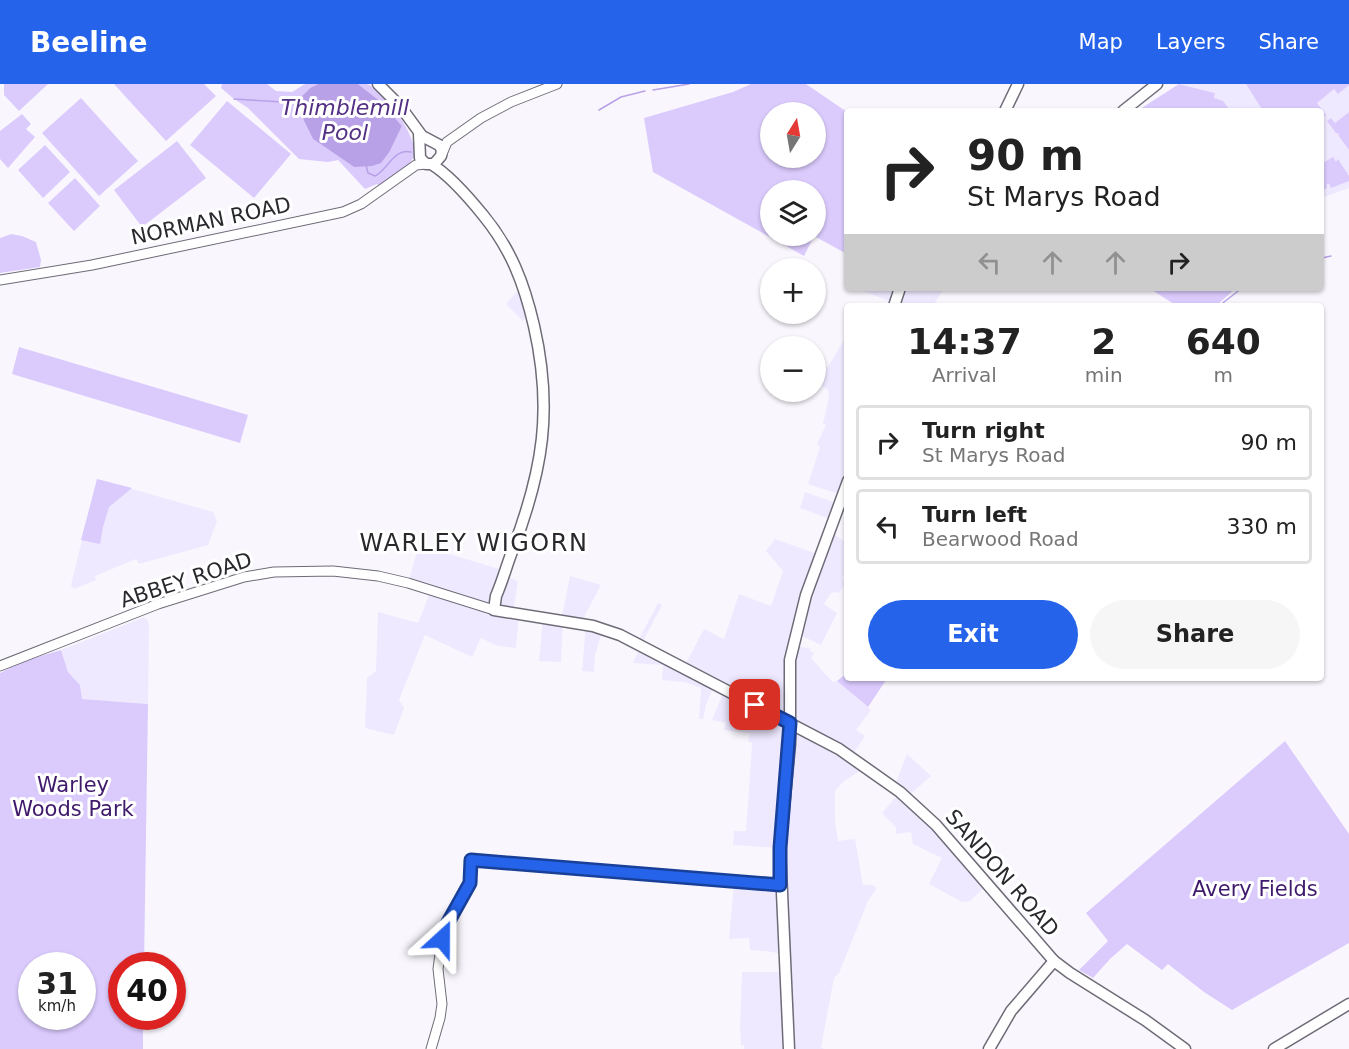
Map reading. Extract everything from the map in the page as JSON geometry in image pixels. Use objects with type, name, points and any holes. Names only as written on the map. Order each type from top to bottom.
[{"type":"main road","points":[[378,84],[400,105],[419,133],[429,160],[478,208],[510,253],[525,290],[542,362],[544,416],[538,465],[526,517],[496,596],[495,610]]},
{"type":"main road","points":[[1006,108],[1018,84]]},
{"type":"main road","points":[[1127,108],[1157,84]]},
{"type":"main road","points":[[419,133],[439,142]]},
{"type":"main road","points":[[429,160],[426,142],[439,142]]},
{"type":"main road","points":[[429,160],[440,147],[439,142]]},
{"type":"main road","points":[[789,1049],[780,848],[790,723],[790,660],[806,595],[844,492]]},
{"type":"main road","name":"SANDON ROAD","points":[[495,610],[607,630],[666,657],[840,749],[901,793],[936,825],[1054,961],[1185,1049]]},
{"type":"main road","points":[[989,1049],[1011,1011],[1054,961]]},
{"type":"main road","points":[[1274,1049],[1349,1004]]},
{"type":"street","points":[[439,142],[511,102],[557,84]]},
{"type":"street","name":"NORMAN ROAD","points":[[0,280],[93,265],[343,212],[361,204],[429,160]]},
{"type":"street","name":"ABBEY ROAD","points":[[0,666],[158,604],[244,577],[274,572],[333,571],[378,576],[495,610]]},
{"type":"street","points":[[431,1049],[442,1004],[438,969],[442,939],[446,926],[470,883],[471,860],[780,885]]},
{"type":"shaded area","points":[[1181,84],[1349,84],[1349,188],[1324,197],[1324,108],[1229,108],[1214,98],[1215,93]]},
{"type":"shaded area","points":[[525,290],[532,317],[525,318],[523,321],[506,304],[516,293]]},
{"type":"shaded area","points":[[863,291],[942,291],[935,303],[894,303]]},
{"type":"shaded area","points":[[844,340],[844,489],[842,495],[808,484],[820,447],[817,444],[826,425],[823,424],[829,397],[826,389],[826,366],[828,367]]},
{"type":"shaded area","points":[[97,479],[213,512],[217,521],[208,545],[139,564],[136,559],[95,576],[96,580],[74,589],[71,585]]},
{"type":"shaded area","points":[[805,492],[839,504],[833,520],[800,508]]},
{"type":"shaded area","points":[[833,534],[844,541],[844,574],[842,578],[844,586],[839,593],[830,594],[824,604],[837,613],[821,645],[796,633],[793,645],[811,649],[810,651],[814,653],[811,658],[827,676],[833,682],[837,681],[871,710],[856,730],[865,736],[851,757],[864,766],[835,791],[835,821],[838,841],[855,839],[863,885],[872,885],[877,888],[868,901],[839,973],[834,978],[821,1047],[824,1049],[744,1049],[744,1045],[741,1045],[742,972],[784,972],[783,954],[750,950],[749,938],[729,939],[734,883],[780,885],[780,848],[733,845],[734,831],[746,831],[753,744],[748,741],[750,733],[724,730],[726,723],[712,720],[723,693],[715,684],[703,719],[699,719],[701,688],[685,682],[662,680],[663,665],[633,663],[641,645],[684,667],[704,629],[724,639],[739,594],[771,606],[783,571],[766,551],[775,539],[820,555]]},
{"type":"shaded area","points":[[419,545],[506,571],[505,576],[518,581],[513,613],[519,614],[516,648],[498,646],[481,638],[472,657],[425,635],[399,700],[404,708],[394,735],[365,728],[367,678],[376,671],[378,612],[418,623],[426,603],[430,590],[408,583]]},
{"type":"shaded area","points":[[570,576],[601,585],[585,615],[584,625],[563,622],[561,662],[539,661],[543,619],[561,621]]},
{"type":"shaded area","points":[[658,603],[662,605],[641,645],[637,643]]},
{"type":"shaded area","points":[[146,618],[149,624],[148,704],[82,699],[80,685],[68,672],[61,650]]},
{"type":"shaded area","points":[[586,625],[603,629],[595,655],[594,672],[582,671]]},
{"type":"shaded area","points":[[907,754],[931,776],[907,797],[988,884],[970,901],[962,902],[929,884],[942,858],[913,844],[911,832],[896,834],[896,827],[882,813],[900,792],[894,788]]},
{"type":"green space","points":[[4,84],[48,84],[19,111],[4,95]]},
{"type":"green space","points":[[114,84],[204,84],[216,96],[166,141]]},
{"type":"green space","points":[[222,84],[267,84],[276,91],[292,92],[305,84],[318,84],[310,88],[298,100],[304,121],[313,139],[354,167],[390,151],[402,126],[381,102],[358,84],[367,84],[382,95],[398,115],[411,137],[414,155],[409,164],[379,186],[377,184],[365,189],[338,160],[328,162],[299,159],[248,108],[221,88]]},
{"type":"green space","points":[[751,84],[806,84],[844,110],[844,252],[826,243],[826,180],[760,180],[760,232],[653,172],[644,118],[733,92]]},
{"type":"green space","points":[[1179,84],[1215,93],[1214,98],[1223,101],[1229,108],[1142,108]]},
{"type":"green space","points":[[1246,84],[1349,84],[1338,94],[1334,89],[1317,103],[1321,108],[1261,108]]},
{"type":"green space","points":[[81,98],[138,161],[99,196],[42,133]]},
{"type":"green space","points":[[227,101],[291,154],[254,198],[190,145]]},
{"type":"green space","points":[[1349,112],[1349,150],[1338,135],[1340,134],[1336,133],[1327,121],[1331,118],[1335,123]]},
{"type":"green space","points":[[22,114],[31,124],[26,129],[35,137],[8,168],[0,159],[0,131]]},
{"type":"green space","points":[[177,141],[206,178],[142,227],[114,190]]},
{"type":"green space","points":[[45,145],[70,172],[43,198],[18,170]]},
{"type":"green space","points":[[1333,157],[1336,162],[1338,159],[1349,176],[1349,181],[1331,188],[1327,184],[1327,188],[1324,190],[1324,162]]},
{"type":"green space","points":[[75,178],[100,206],[74,231],[48,203]]},
{"type":"green space","points":[[11,234],[36,242],[41,260],[40,267],[0,273],[0,238]]},
{"type":"green space","points":[[786,246],[809,246],[804,256]]},
{"type":"green space","points":[[1154,291],[1233,291],[1219,303],[1172,303]]},
{"type":"green space","points":[[19,347],[248,415],[240,443],[12,374]]},
{"type":"green space","points":[[97,479],[132,488],[109,507],[100,544],[81,540]]},
{"type":"green space","name":"Warley Woods Park","points":[[61,650],[68,672],[80,685],[82,699],[148,704],[144,952],[108,952],[108,1030],[143,1030],[143,1049],[0,1049],[0,673],[24,661]]},
{"type":"green space","points":[[844,675],[844,681],[885,681],[868,707],[837,681]]},
{"type":"green space","name":"Avery Fields","points":[[1285,741],[1349,834],[1349,943],[1232,1010],[1168,964],[1162,970],[1127,944],[1093,978],[1079,970],[1108,941],[1086,913]]},
{"type":"water","name":"Thimblemill Pool","points":[[318,84],[358,84],[381,102],[402,126],[390,151],[381,163],[354,167],[313,139],[304,121],[298,100],[310,88]]},
{"type":"waterway","points":[[653,90],[689,84]]},
{"type":"waterway","points":[[599,110],[621,97],[645,91]]},
{"type":"waterway","points":[[234,99],[298,103]]},
{"type":"waterway","points":[[366,165],[368,173],[375,176],[395,156],[411,152]]},
{"type":"waterway","points":[[1324,258],[1331,256]]},
{"type":"waterway","points":[[1223,303],[1238,291]]},
{"type":"district","name":"WARLEY WIGORN","points":[[474,543]]},
{"type":"route","points":[[442,939],[446,926],[470,883],[471,860],[768,886],[780,885],[780,848],[790,723],[755,705]]}]
